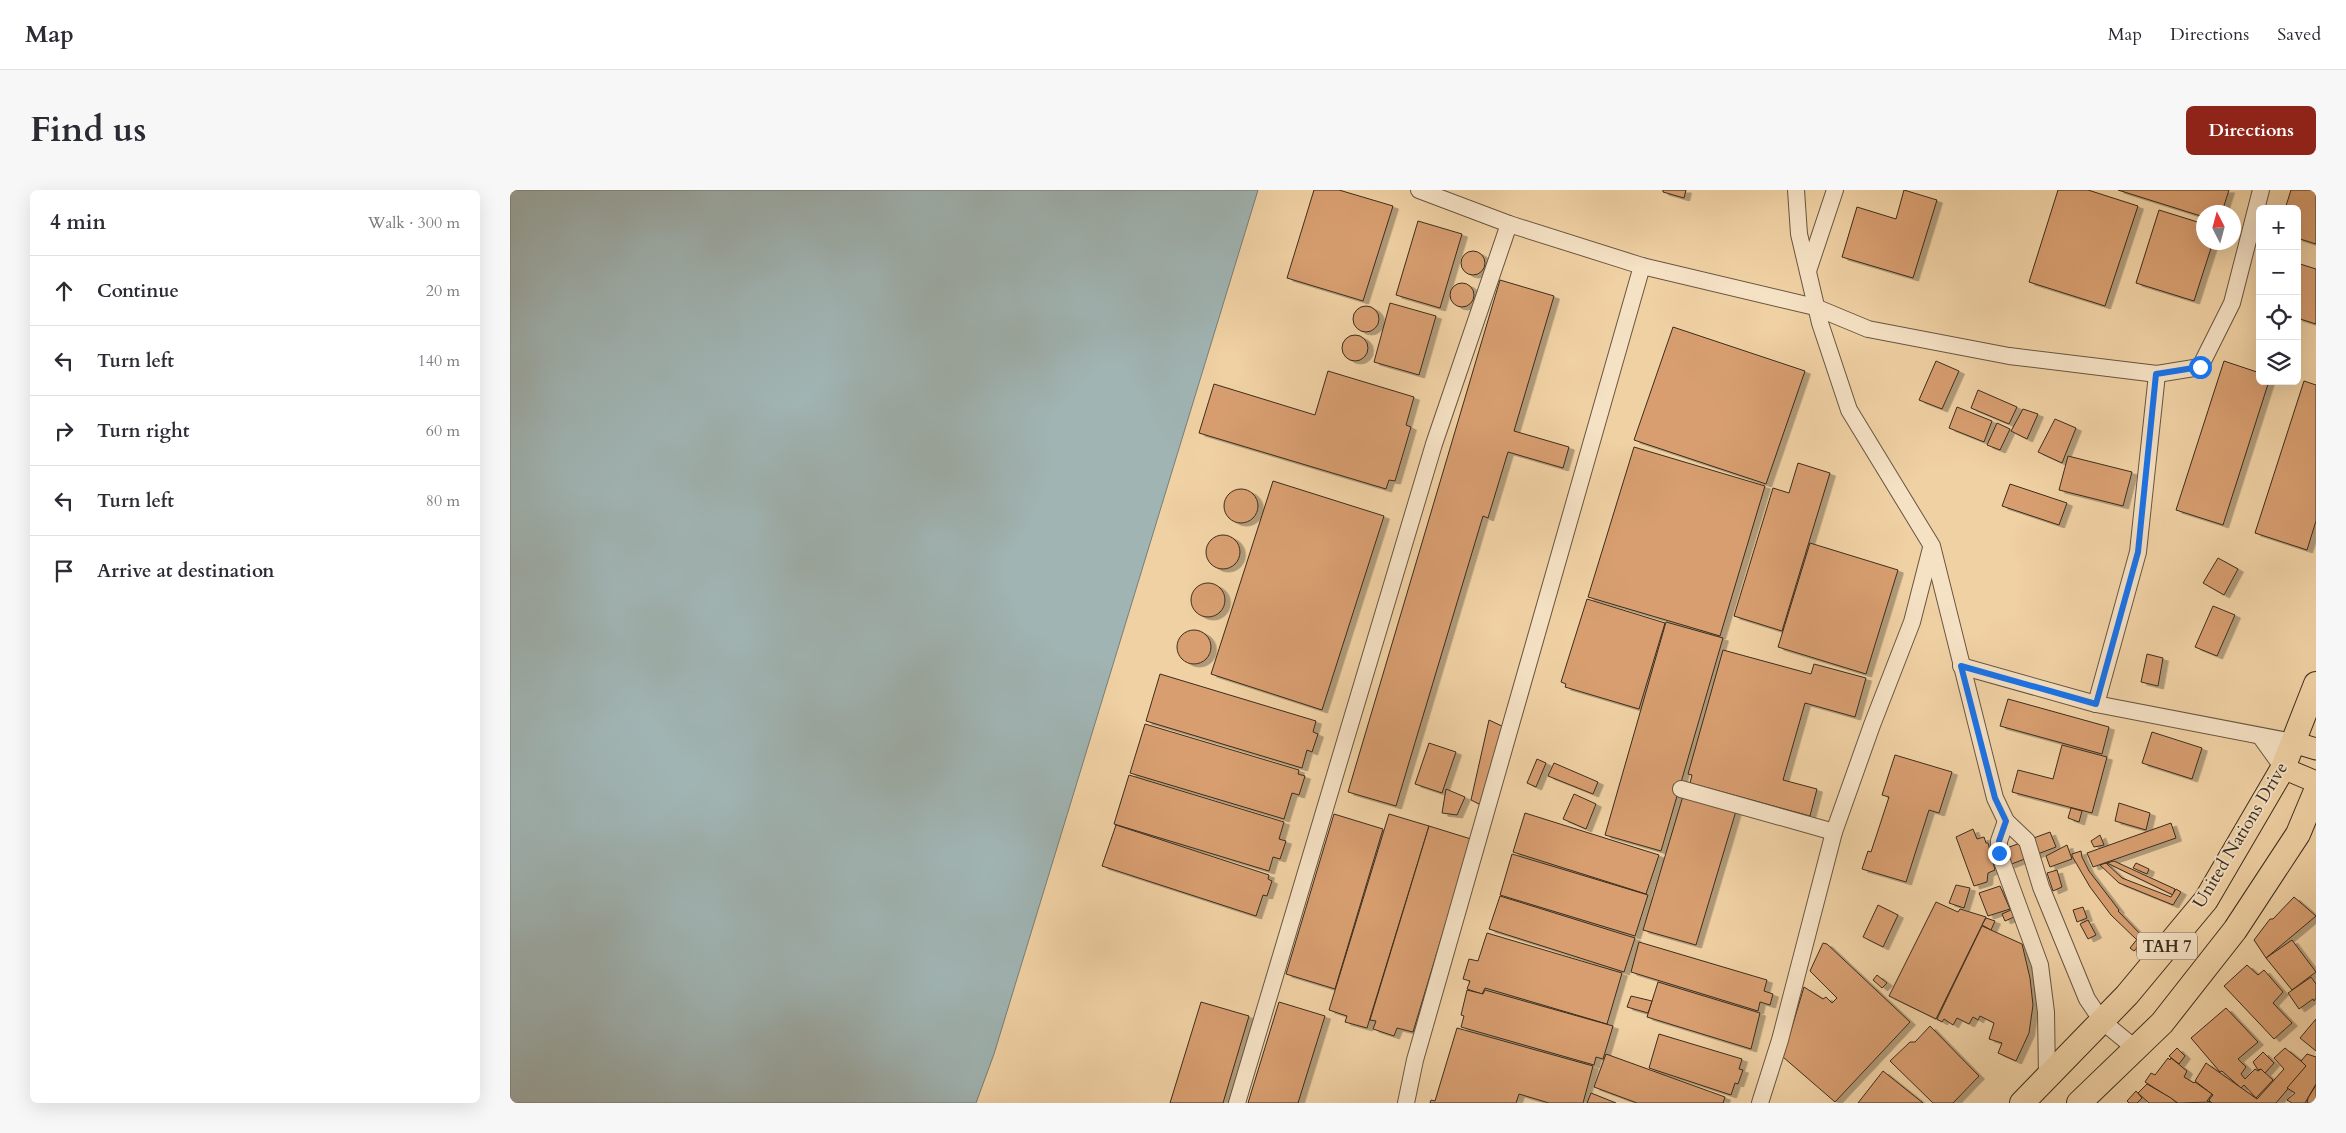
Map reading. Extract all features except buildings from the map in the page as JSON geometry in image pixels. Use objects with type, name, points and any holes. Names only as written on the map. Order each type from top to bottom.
[{"type":"highway","name":"TAH 7","points":[[2293,742],[2316,684]]},
{"type":"highway","name":"United Nations Drive","points":[[2022,1103],[2102,1021],[2206,900],[2282,768],[2293,742]]},
{"type":"highway","name":"TAH 7","points":[[2080,1103],[2162,1023],[2235,930],[2298,834],[2316,791]]},
{"type":"main road","points":[[2293,742],[2316,749]]},
{"type":"main road","points":[[2282,768],[2316,782]]},
{"type":"street","points":[[1419,190],[1509,224],[1642,266],[1816,307],[1868,329],[2009,356],[2156,374],[2200,367],[2232,303],[2261,190]]},
{"type":"street","points":[[1796,190],[1799,234],[1816,307],[1850,410],[1932,546],[1995,798],[2006,821],[2027,841],[2042,887],[2087,999],[2102,1021],[2136,1049]]},
{"type":"street","points":[[1808,274],[1835,190]]},
{"type":"street","points":[[1237,1103],[1434,444],[1509,224]]},
{"type":"street","points":[[1406,1103],[1415,1060],[1642,266]]},
{"type":"street","points":[[2096,704],[2138,552],[2156,374]]},
{"type":"street","points":[[1760,1103],[1780,1040],[1834,832],[1912,622],[1932,546]]},
{"type":"street","points":[[1961,666],[2096,704],[2293,742]]},
{"type":"street","points":[[2260,736],[2282,768]]},
{"type":"street","points":[[1681,789],[1834,832]]},
{"type":"street","points":[[2006,821],[1999,841],[1999,853],[2040,966],[2046,1012],[2047,1076]]},
{"type":"shaded area","points":[[510,190],[1258,190],[994,1054],[976,1103],[510,1103]]},
{"type":"route","points":[[1999,853],[1999,841],[2006,821],[1995,798],[1961,666],[2096,704],[2138,552],[2156,374],[2200,367]]}]
